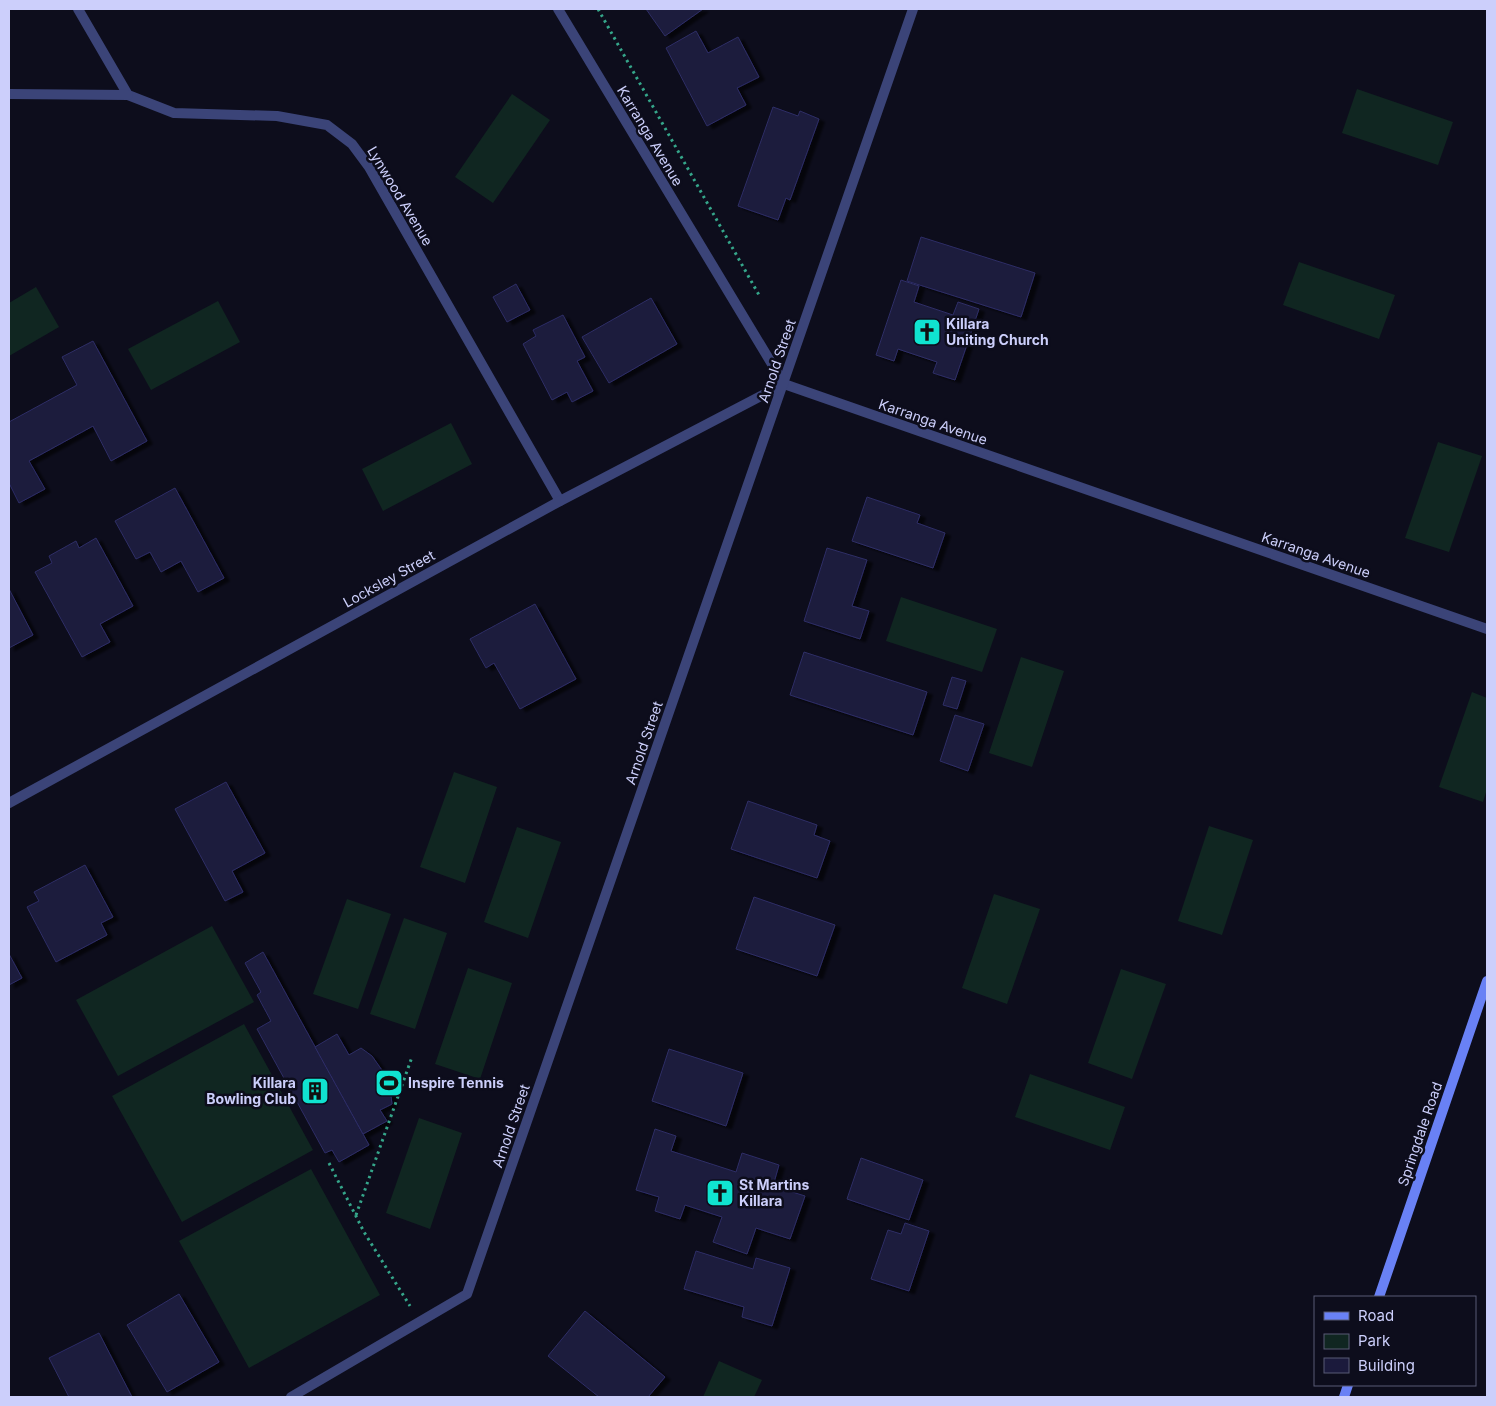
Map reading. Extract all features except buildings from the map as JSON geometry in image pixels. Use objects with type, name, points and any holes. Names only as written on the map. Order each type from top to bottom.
[{"type":"main road","name":"Springdale Road","points":[[1378,1296],[1487,980]]},
{"type":"street","points":[[78,9],[128,95]]},
{"type":"street","name":"Karranga Avenue","points":[[558,9],[784,384],[1487,630]]},
{"type":"street","name":"Arnold Street","points":[[291,1397],[467,1294],[913,9]]},
{"type":"street","name":"Lynwood Avenue","points":[[9,94],[128,95],[174,112],[277,116],[327,124],[352,144],[369,167],[560,501]]},
{"type":"street","name":"Locksley Street","points":[[9,803],[560,501],[784,384]]},
{"type":"path","points":[[598,9],[759,295]]},
{"type":"path","points":[[356,1215],[412,1057]]},
{"type":"path","points":[[329,1163],[364,1232],[420,1322]]},
{"type":"green space","points":[[1357,89],[1453,122],[1438,165],[1342,133]]},
{"type":"green space","points":[[512,94],[550,120],[493,203],[455,177]]},
{"type":"green space","points":[[1299,262],[1395,295],[1379,339],[1283,305]]},
{"type":"green space","points":[[36,287],[59,327],[9,356],[9,303]]},
{"type":"green space","points":[[218,301],[240,342],[151,390],[128,349]]},
{"type":"green space","points":[[451,423],[472,464],[383,511],[362,469]]},
{"type":"green space","points":[[1438,442],[1482,456],[1449,552],[1405,538]]},
{"type":"green space","points":[[901,597],[997,629],[982,672],[886,641]]},
{"type":"green space","points":[[1021,657],[1064,671],[1032,767],[989,753]]},
{"type":"green space","points":[[1472,692],[1487,698],[1487,789],[1483,802],[1439,787]]},
{"type":"green space","points":[[454,772],[497,787],[465,883],[420,867]]},
{"type":"green space","points":[[1209,826],[1253,840],[1222,935],[1178,921]]},
{"type":"green space","points":[[517,827],[561,842],[528,938],[484,922]]},
{"type":"green space","points":[[994,894],[1040,909],[1007,1004],[962,988]]},
{"type":"green space","points":[[347,899],[391,914],[358,1009],[313,994]]},
{"type":"green space","points":[[404,918],[447,933],[415,1029],[370,1014]]},
{"type":"green space","points":[[212,926],[254,1002],[118,1076],[76,1000]]},
{"type":"green space","points":[[468,968],[512,983],[480,1079],[435,1064]]},
{"type":"green space","points":[[1121,969],[1166,984],[1132,1079],[1088,1063]]},
{"type":"green space","points":[[244,1024],[313,1150],[182,1222],[112,1096]]},
{"type":"green space","points":[[1030,1074],[1125,1107],[1110,1150],[1015,1117]]},
{"type":"green space","points":[[419,1118],[462,1133],[430,1229],[386,1213]]},
{"type":"green space","points":[[311,1169],[380,1295],[249,1368],[179,1241]]},
{"type":"green space","points":[[719,1361],[762,1380],[754,1397],[703,1397]]},
{"type":"place","name":"Killara Uniting Church","points":[[927,332]]},
{"type":"place","name":"Inspire Tennis","points":[[389,1083]]},
{"type":"place","name":"Killara Bowling Club","points":[[315,1091]]},
{"type":"place","name":"St Martins Killara","points":[[720,1193]]}]
